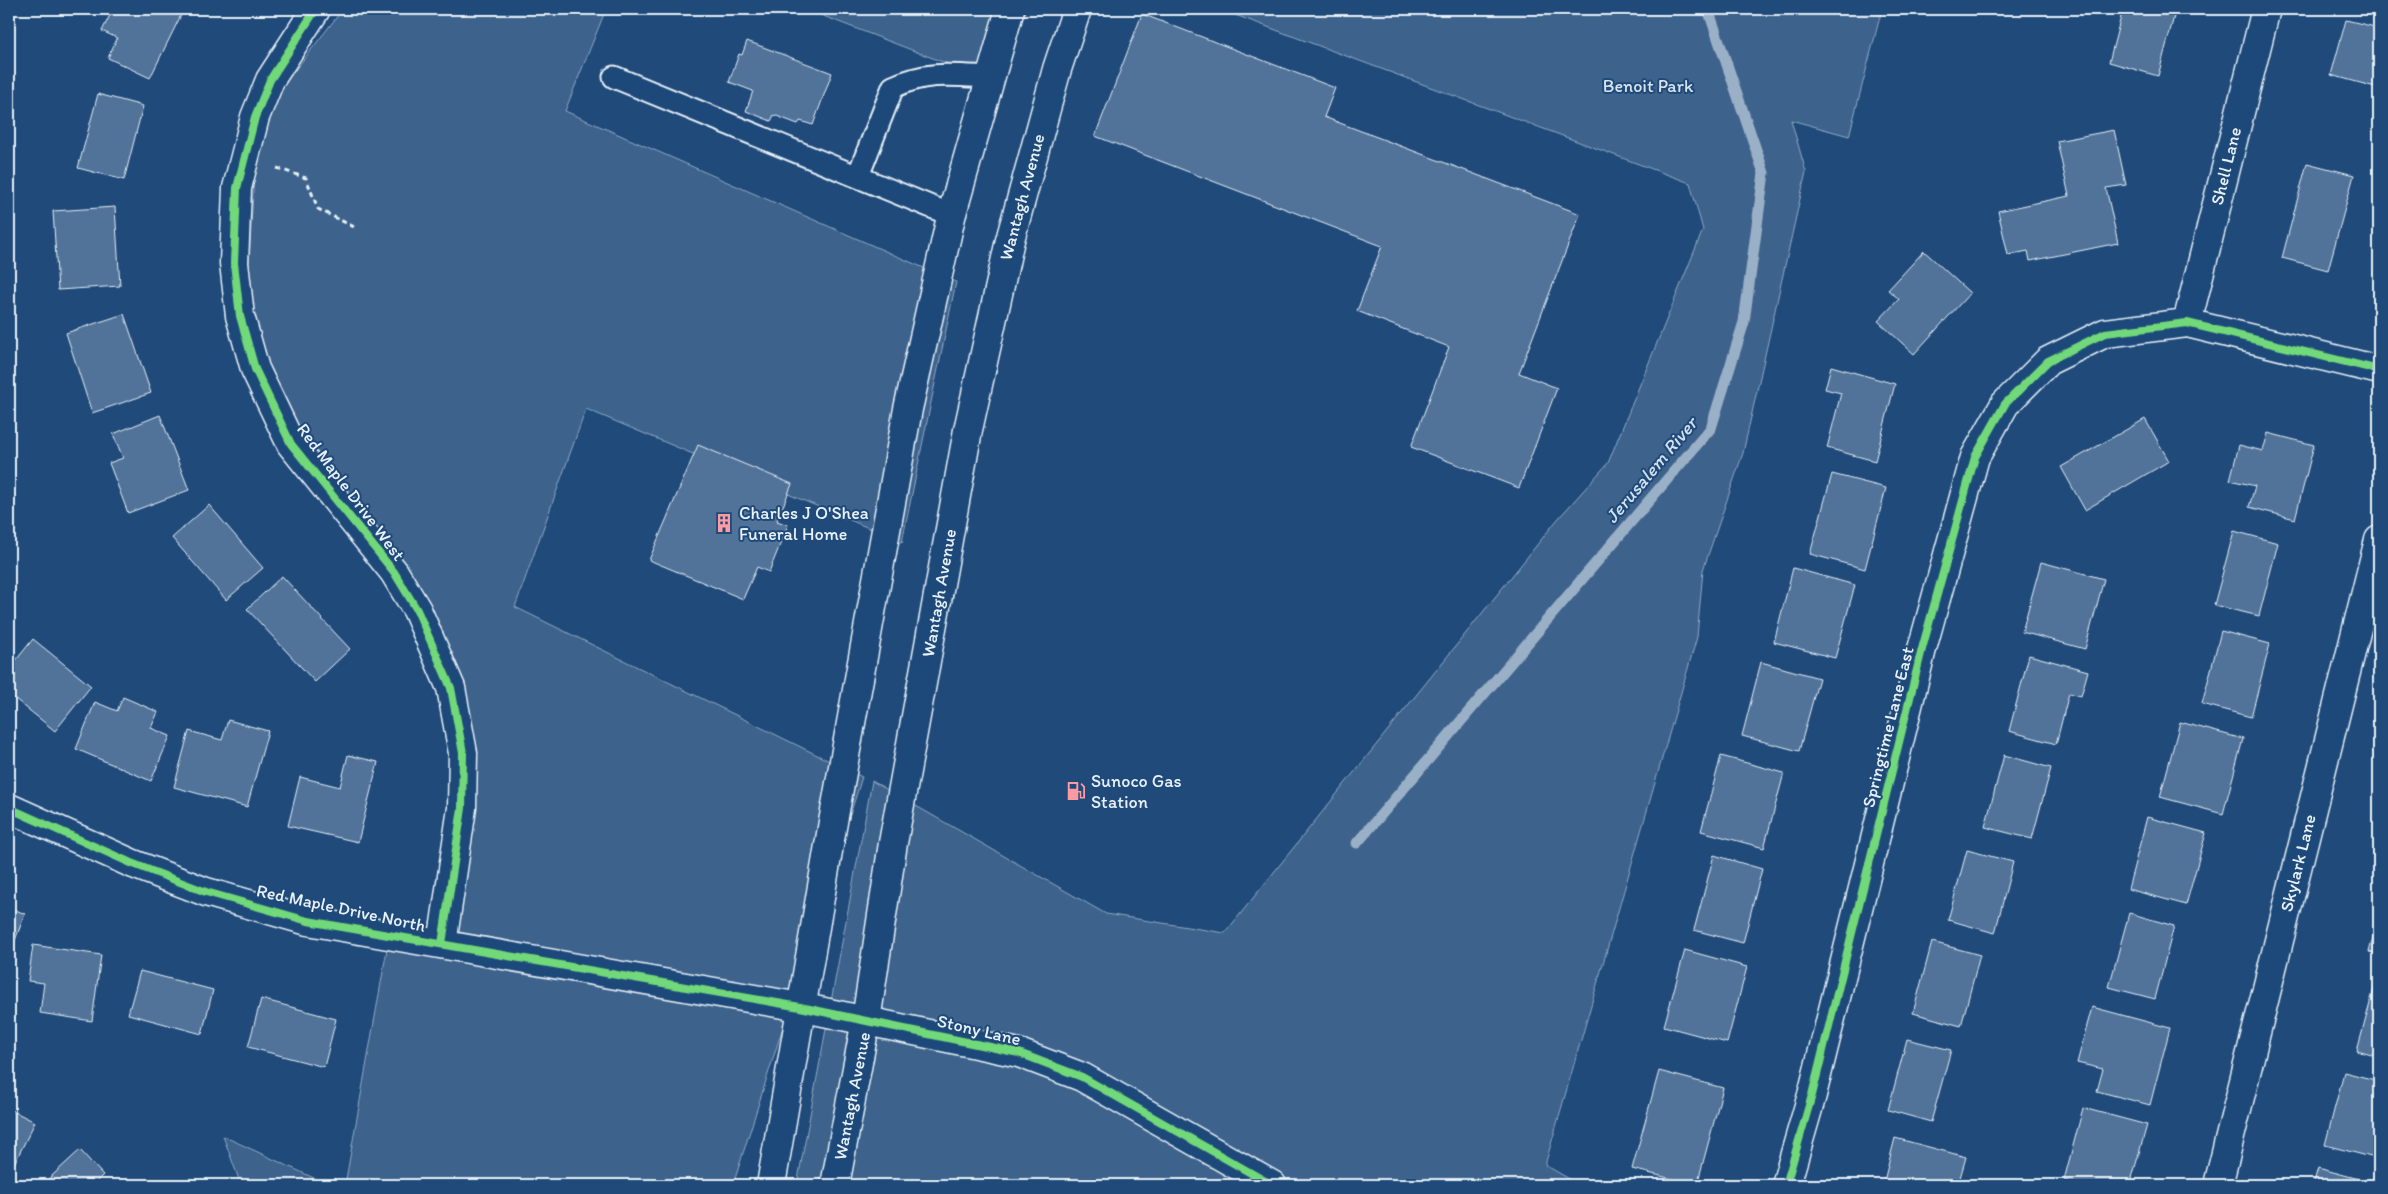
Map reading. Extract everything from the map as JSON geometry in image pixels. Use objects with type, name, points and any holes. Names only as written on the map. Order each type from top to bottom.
[{"type":"street","name":"Red Maple Drive West","points":[[316,9],[270,80],[255,117],[237,188],[234,263],[240,316],[255,369],[291,444],[394,572],[418,610],[451,688],[463,753],[462,808],[442,944]]},
{"type":"street","points":[[771,1185],[800,1007],[908,409],[951,215],[1010,9]]},
{"type":"street","name":"Wantagh Avenue","points":[[834,1185],[866,1020],[893,843],[968,430],[1010,240],[1057,69],[1077,9]]},
{"type":"street","name":"Shell Lane","points":[[2187,323],[2266,9]]},
{"type":"street","points":[[2187,323],[2379,370]]},
{"type":"street","name":"Springtime Lane East","points":[[1786,1185],[1812,1095],[1922,650],[1975,458],[2005,404],[2048,360],[2105,333],[2187,323]]},
{"type":"street","name":"Skylark Lane","points":[[2218,1185],[2379,540]]},
{"type":"street","name":"Red Maple Drive North","points":[[9,808],[131,863],[206,892],[308,920],[800,1007]]},
{"type":"street","name":"Stony Lane","points":[[800,1007],[1019,1053],[1082,1077],[1272,1185]]},
{"type":"lane","points":[[858,176],[893,87],[912,78],[938,74],[989,77]]},
{"type":"lane","points":[[614,76],[951,215]]},
{"type":"path","points":[[245,157],[306,178],[318,209],[356,228]]},
{"type":"green space","points":[[343,9],[606,9],[565,111],[956,282],[902,542],[586,409],[515,607],[862,777],[733,1185],[345,1185],[389,938],[445,951],[458,691],[296,442],[246,318],[257,119]]},
{"type":"green space","points":[[805,9],[1027,9],[995,82]]},
{"type":"green space","name":"Benoit Park","points":[[1219,9],[1882,9],[1849,136],[1791,120],[1806,172],[1743,453],[1703,570],[1697,637],[1545,1165],[1580,1185],[797,1185],[872,781],[1106,914],[1225,933],[1557,520],[1608,463],[1703,230],[1690,183]]},
{"type":"green space","points":[[223,1136],[329,1185],[241,1185]]},
{"type":"building","points":[[113,9],[178,9],[183,11],[150,78],[108,58],[117,38],[102,31]]},
{"type":"building","points":[[2123,9],[2176,9],[2158,76],[2109,62]]},
{"type":"building","points":[[1142,14],[1335,88],[1324,117],[1580,214],[1519,373],[1557,388],[1519,488],[1411,447],[1449,347],[1357,311],[1382,246],[1095,136]]},
{"type":"building","points":[[2346,20],[2379,28],[2379,88],[2331,75]]},
{"type":"building","points":[[747,41],[832,73],[813,125],[800,121],[798,124],[774,115],[771,121],[746,111],[753,91],[729,82],[739,54],[742,55]]},
{"type":"building","points":[[98,94],[143,106],[124,180],[78,168]]},
{"type":"building","points":[[2114,130],[2126,185],[2106,188],[2118,243],[2030,261],[2028,251],[2008,255],[1998,211],[2069,196],[2057,141]]},
{"type":"building","points":[[2307,163],[2354,175],[2328,270],[2282,258]]},
{"type":"building","points":[[115,207],[120,286],[58,290],[53,211]]},
{"type":"building","points":[[1924,251],[1970,293],[1914,354],[1878,321],[1899,299],[1888,290]]},
{"type":"building","points":[[124,314],[151,393],[92,413],[66,333]]},
{"type":"building","points":[[1831,366],[1895,384],[1875,461],[1827,448],[1841,393],[1825,389]]},
{"type":"building","points":[[160,415],[189,490],[128,513],[109,463],[123,458],[113,434]]},
{"type":"building","points":[[2145,419],[2169,461],[2085,510],[2061,467]]},
{"type":"building","points":[[2268,433],[2314,445],[2295,519],[2249,507],[2255,486],[2230,480],[2239,445],[2263,451]]},
{"type":"building","name":"Charles J O'Shea Funeral Home","points":[[698,445],[792,484],[777,521],[788,525],[769,572],[757,567],[743,599],[649,560]]},
{"type":"building","points":[[1832,474],[1886,488],[1865,569],[1810,554]]},
{"type":"building","points":[[209,505],[263,568],[226,600],[172,538]]},
{"type":"building","points":[[2234,531],[2278,543],[2259,616],[2214,605]]},
{"type":"building","points":[[2041,562],[2104,579],[2085,649],[2022,632]]},
{"type":"building","points":[[1793,568],[1855,585],[1835,658],[1774,642]]},
{"type":"building","points":[[282,576],[350,649],[315,682],[247,609]]},
{"type":"building","points":[[2221,631],[2270,644],[2251,717],[2202,704]]},
{"type":"building","points":[[33,639],[91,686],[55,731],[9,694],[9,669]]},
{"type":"building","points":[[2029,655],[2088,671],[2081,696],[2069,693],[2056,744],[2009,731]]},
{"type":"building","points":[[1761,662],[1819,678],[1799,751],[1742,736]]},
{"type":"building","points":[[123,697],[158,712],[151,728],[170,736],[151,781],[76,749],[95,702],[117,711]]},
{"type":"building","points":[[228,720],[268,731],[247,807],[174,787],[189,731],[222,740]]},
{"type":"building","points":[[2180,722],[2243,739],[2223,814],[2160,797]]},
{"type":"building","points":[[348,755],[378,762],[358,842],[288,826],[300,777],[340,787]]},
{"type":"building","points":[[2004,755],[2051,768],[2032,839],[1985,827]]},
{"type":"building","points":[[1721,756],[1784,773],[1764,848],[1701,831]]},
{"type":"building","points":[[2147,817],[2206,833],[2186,905],[2128,889]]},
{"type":"building","points":[[1967,850],[2013,862],[1995,933],[1948,920]]},
{"type":"building","points":[[1714,855],[1762,869],[1743,943],[1694,930]]},
{"type":"building","points":[[9,907],[25,914],[9,956]]},
{"type":"building","points":[[2129,913],[2174,926],[2155,999],[2109,987]]},
{"type":"building","points":[[2379,915],[2379,954],[2369,952]]},
{"type":"building","points":[[1932,942],[1980,955],[1961,1026],[1913,1013]]},
{"type":"building","points":[[33,945],[101,955],[92,1021],[40,1013],[44,983],[28,981]]},
{"type":"building","points":[[1685,950],[1747,967],[1727,1043],[1664,1026]]},
{"type":"building","points":[[140,971],[213,990],[202,1034],[128,1014]]},
{"type":"building","points":[[2376,981],[2379,982],[2379,1057],[2357,1051]]},
{"type":"building","points":[[261,999],[336,1019],[324,1067],[248,1047]]},
{"type":"building","points":[[2092,1007],[2170,1028],[2150,1105],[2097,1091],[2103,1069],[2077,1063]]},
{"type":"building","points":[[1907,1039],[1951,1050],[1931,1122],[1888,1110]]},
{"type":"building","points":[[1659,1071],[1723,1088],[1697,1185],[1632,1169]]},
{"type":"building","points":[[2344,1072],[2379,1081],[2379,1159],[2325,1145]]},
{"type":"building","points":[[2083,1108],[2147,1125],[2130,1185],[2082,1185],[2064,1180]]},
{"type":"building","points":[[9,1109],[35,1122],[9,1174]]},
{"type":"building","points":[[1895,1138],[1966,1157],[1958,1185],[1883,1185]]},
{"type":"building","points":[[80,1150],[103,1175],[93,1185],[42,1185]]},
{"type":"building","points":[[2318,1168],[2378,1184],[2313,1185]]},
{"type":"waterway","name":"Jerusalem River","points":[[1357,843],[1711,428],[1744,322],[1764,173],[1708,9]]},
{"type":"cycle path","points":[[316,9],[270,80],[255,117],[237,188],[234,263],[240,316],[255,369],[291,444],[394,572],[417,610],[451,688],[463,753],[462,808],[442,944]]},
{"type":"cycle path","points":[[1786,1185],[1812,1095],[1922,649],[1975,457],[2005,404],[2048,361],[2105,333],[2187,323],[2379,370]]},
{"type":"cycle path","points":[[9,808],[131,863],[206,892],[308,921],[800,1007],[1019,1053],[1082,1077],[1272,1185]]},
{"type":"place","name":"Charles J O'Shea Funeral Home","points":[[724,523]]},
{"type":"place","name":"Sunoco Gas Station","points":[[1076,791]]}]
